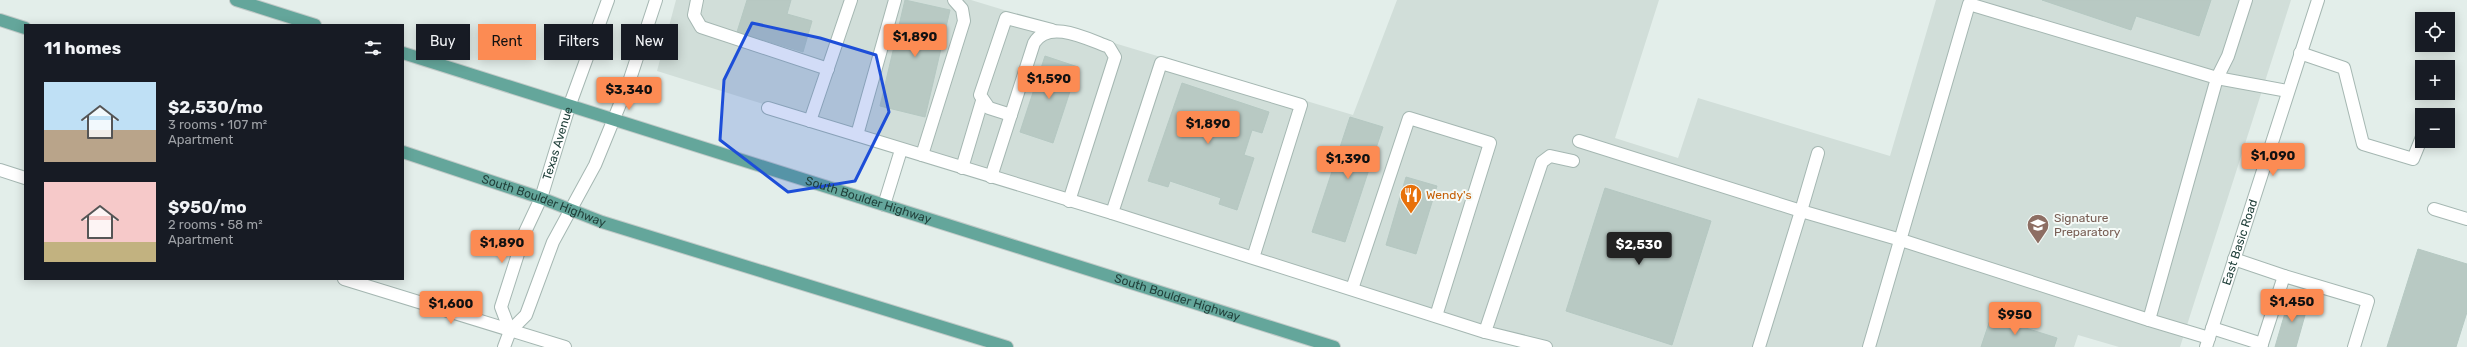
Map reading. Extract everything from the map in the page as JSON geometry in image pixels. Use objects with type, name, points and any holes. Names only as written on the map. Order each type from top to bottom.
[{"type":"main road","points":[[236,0],[312,24]]},
{"type":"main road","points":[[0,20],[24,28]]},
{"type":"main road","name":"South Boulder Highway","points":[[404,53],[569,107],[1334,347]]},
{"type":"main road","name":"South Boulder Highway","points":[[404,152],[541,198],[602,222],[1007,347]]},
{"type":"street","name":"Texas Avenue","points":[[510,331],[501,307],[526,232],[541,198],[569,107],[608,0]]},
{"type":"street","points":[[504,347],[510,331],[526,315],[553,242],[595,165],[612,120],[629,82],[656,0]]},
{"type":"street","points":[[697,0],[694,15],[701,27],[828,69]]},
{"type":"street","points":[[810,121],[851,0]]},
{"type":"street","points":[[857,136],[895,0]]},
{"type":"street","points":[[922,156],[964,17],[962,9],[954,0]]},
{"type":"street","points":[[2149,320],[2217,78],[2228,56],[2246,0]]},
{"type":"street","name":"East Basic Road","points":[[2209,338],[2318,0]]},
{"type":"street","points":[[1869,347],[1969,4],[2217,78],[2288,91]]},
{"type":"street","points":[[1011,115],[989,108],[982,101],[980,95],[1006,18],[1061,31],[1109,47],[1115,57],[1069,200]]},
{"type":"street","points":[[991,177],[1034,43],[1039,36],[1052,30]]},
{"type":"street","points":[[2300,54],[2344,68],[2363,144],[2414,158],[2418,148]]},
{"type":"street","points":[[1112,213],[1161,63],[1302,105],[1253,258]]},
{"type":"street","points":[[962,168],[982,101]]},
{"type":"street","points":[[768,108],[901,150],[1112,213],[1485,332],[1546,347]]},
{"type":"street","points":[[1352,289],[1409,118],[1490,143],[1436,316]]},
{"type":"street","points":[[1579,141],[1801,211],[1901,240],[2209,338],[2262,345],[2284,276]]},
{"type":"street","points":[[884,205],[901,150]]},
{"type":"street","points":[[1759,347],[1818,154]]},
{"type":"street","points":[[1485,332],[1542,162],[1550,156],[1573,161]]},
{"type":"street","points":[[0,170],[24,178]]},
{"type":"street","points":[[2434,209],[2467,219]]},
{"type":"street","points":[[2234,259],[2284,276],[2368,301],[2354,347]]},
{"type":"street","points":[[347,280],[565,347]]},
{"type":"highlighted area","points":[[752,23],[820,38],[876,55],[889,112],[855,181],[788,192],[720,140],[724,80]]},
{"type":"shaded area","points":[[676,0],[971,0],[1353,115],[1397,0],[1659,0],[1615,138],[1678,158],[1698,98],[1890,156],[1936,0],[2291,0],[2180,347],[2119,347],[2078,335],[2074,347],[1544,347],[657,71],[660,60],[678,60],[678,24],[670,24]]},
{"type":"building","points":[[747,0],[791,0],[787,14],[812,21],[803,52],[737,32]]},
{"type":"building","points":[[905,0],[950,10],[925,117],[880,106]]},
{"type":"building","points":[[2042,0],[2211,0],[2199,36],[2136,16],[2131,30]]},
{"type":"building","points":[[1045,56],[1078,67],[1053,143],[1020,132]]},
{"type":"building","points":[[1182,83],[1269,112],[1262,133],[1252,130],[1244,155],[1254,158],[1237,210],[1219,204],[1221,198],[1170,181],[1168,187],[1148,181]]},
{"type":"building","points":[[1350,117],[1383,127],[1345,242],[1312,232]]},
{"type":"building","name":"Wendy's","points":[[1406,177],[1437,186],[1416,254],[1386,245]]},
{"type":"building","points":[[1605,188],[1711,221],[1672,345],[1566,311]]},
{"type":"building","points":[[2418,249],[2467,264],[2467,312],[2456,347],[2387,347]]},
{"type":"building","points":[[2290,296],[2309,301],[2296,347],[2275,347]]},
{"type":"building","points":[[1991,317],[2057,338],[2054,347],[1981,347]]},
{"type":"place","name":"Wendy's","points":[[1411,214]]},
{"type":"place","name":"Signature Preparatory","points":[[2038,244]]}]
